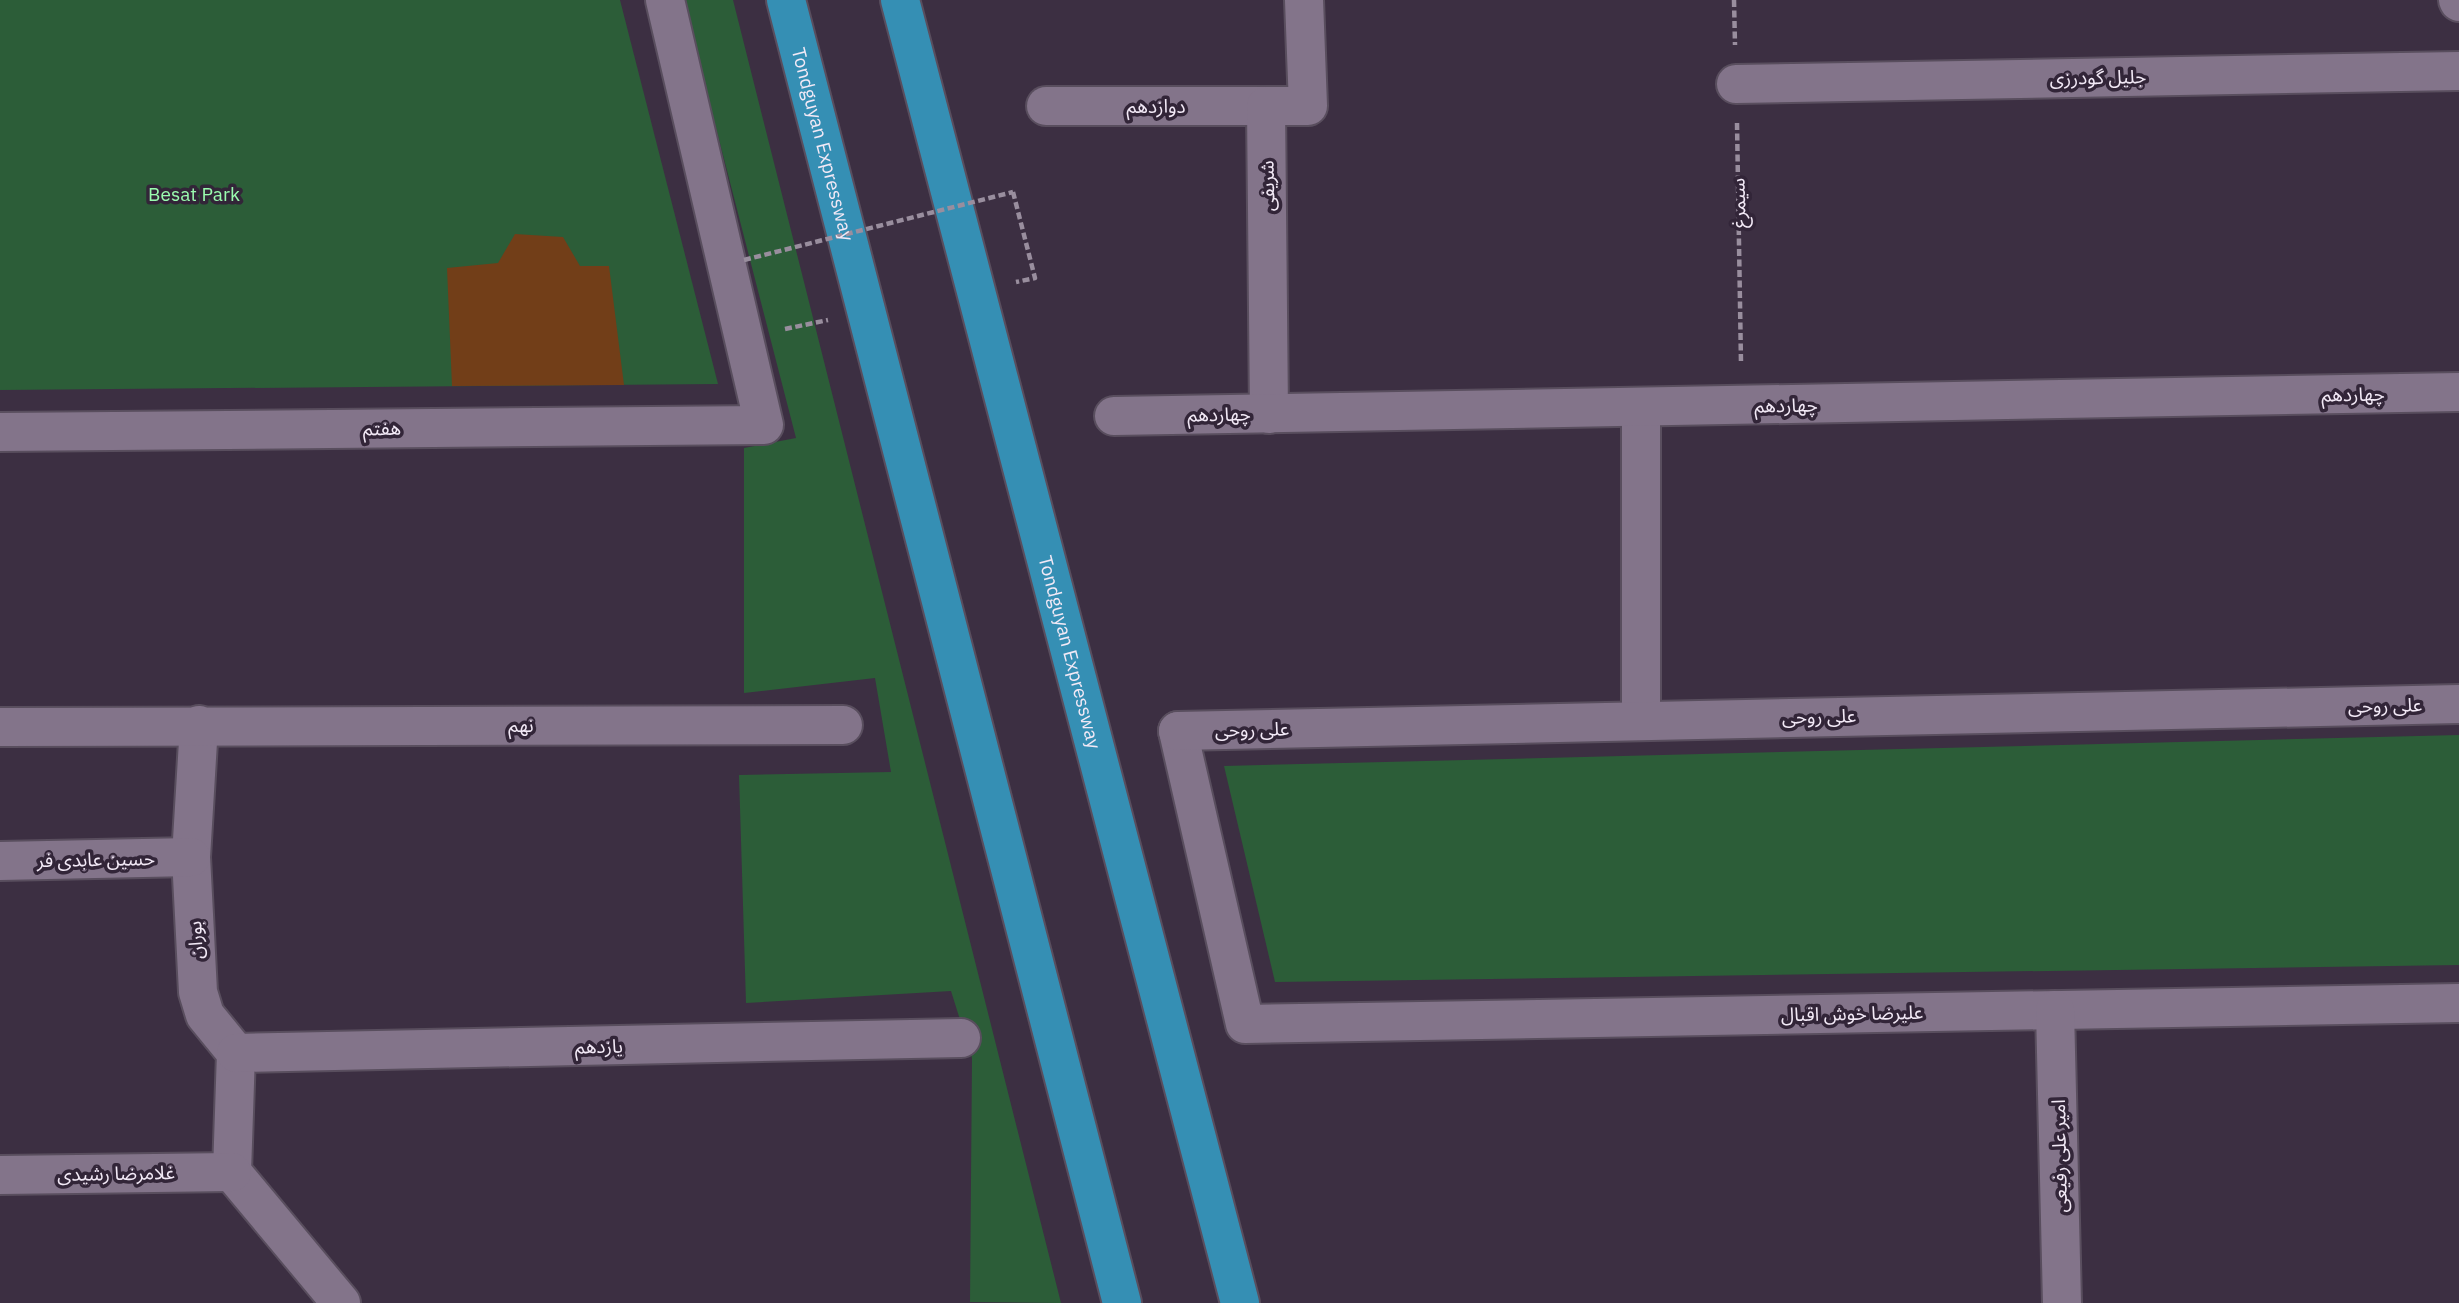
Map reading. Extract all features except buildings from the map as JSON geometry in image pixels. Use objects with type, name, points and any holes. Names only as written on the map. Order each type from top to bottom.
[{"type":"highway","name":"Tondguyan Expressway","points":[[786,0],[869,311],[1122,1303]]},
{"type":"highway","name":"Tondguyan Expressway","points":[[900,0],[1241,1303]]},
{"type":"street","name":"هفتم","points":[[0,432],[764,425],[665,0]]},
{"type":"street","points":[[1266,106],[1308,106],[1304,0]]},
{"type":"street","name":"جلیل گودرزی","points":[[1736,83],[2459,71]]},
{"type":"street","name":"دوازدهم","points":[[1046,106],[1266,106]]},
{"type":"street","name":"شریفی","points":[[1266,106],[1269,414]]},
{"type":"street","name":"چهاردهم","points":[[1114,416],[2459,392]]},
{"type":"street","points":[[1641,407],[1641,720]]},
{"type":"street","name":"علی روحی","points":[[1245,1024],[1178,731],[2459,704]]},
{"type":"street","points":[[0,727],[200,725]]},
{"type":"street","name":"نهم","points":[[200,725],[843,725]]},
{"type":"street","name":"بوران","points":[[200,725],[191,857],[198,992],[205,1015],[236,1054]]},
{"type":"street","name":"حسین عابدی‌ فر","points":[[0,861],[191,857]]},
{"type":"street","name":"علیرضا خوش اقبال","points":[[1245,1024],[2459,1003]]},
{"type":"street","name":"امیر علی رفیعی","points":[[2055,1010],[2062,1303]]},
{"type":"street","name":"یازدهم","points":[[236,1054],[961,1038]]},
{"type":"street","points":[[236,1054],[232,1172],[341,1303]]},
{"type":"street","name":"غلامرضا رشیدی","points":[[0,1175],[232,1172]]},
{"type":"path","name":"سیمرغ","points":[[1734,0],[1742,406]]},
{"type":"path","points":[[744,260],[1013,192],[1035,278]]},
{"type":"path","points":[[780,330],[869,311]]},
{"type":"green space","name":"Besat Park","points":[[0,0],[620,0],[718,384],[0,390]]},
{"type":"green space","points":[[683,0],[733,0],[1061,1303],[970,1302],[972,1058],[951,991],[746,1003],[739,775],[891,772],[875,678],[744,693],[744,448],[796,438]]},
{"type":"green space","points":[[2459,735],[2459,965],[1275,982],[1224,766]]}]
